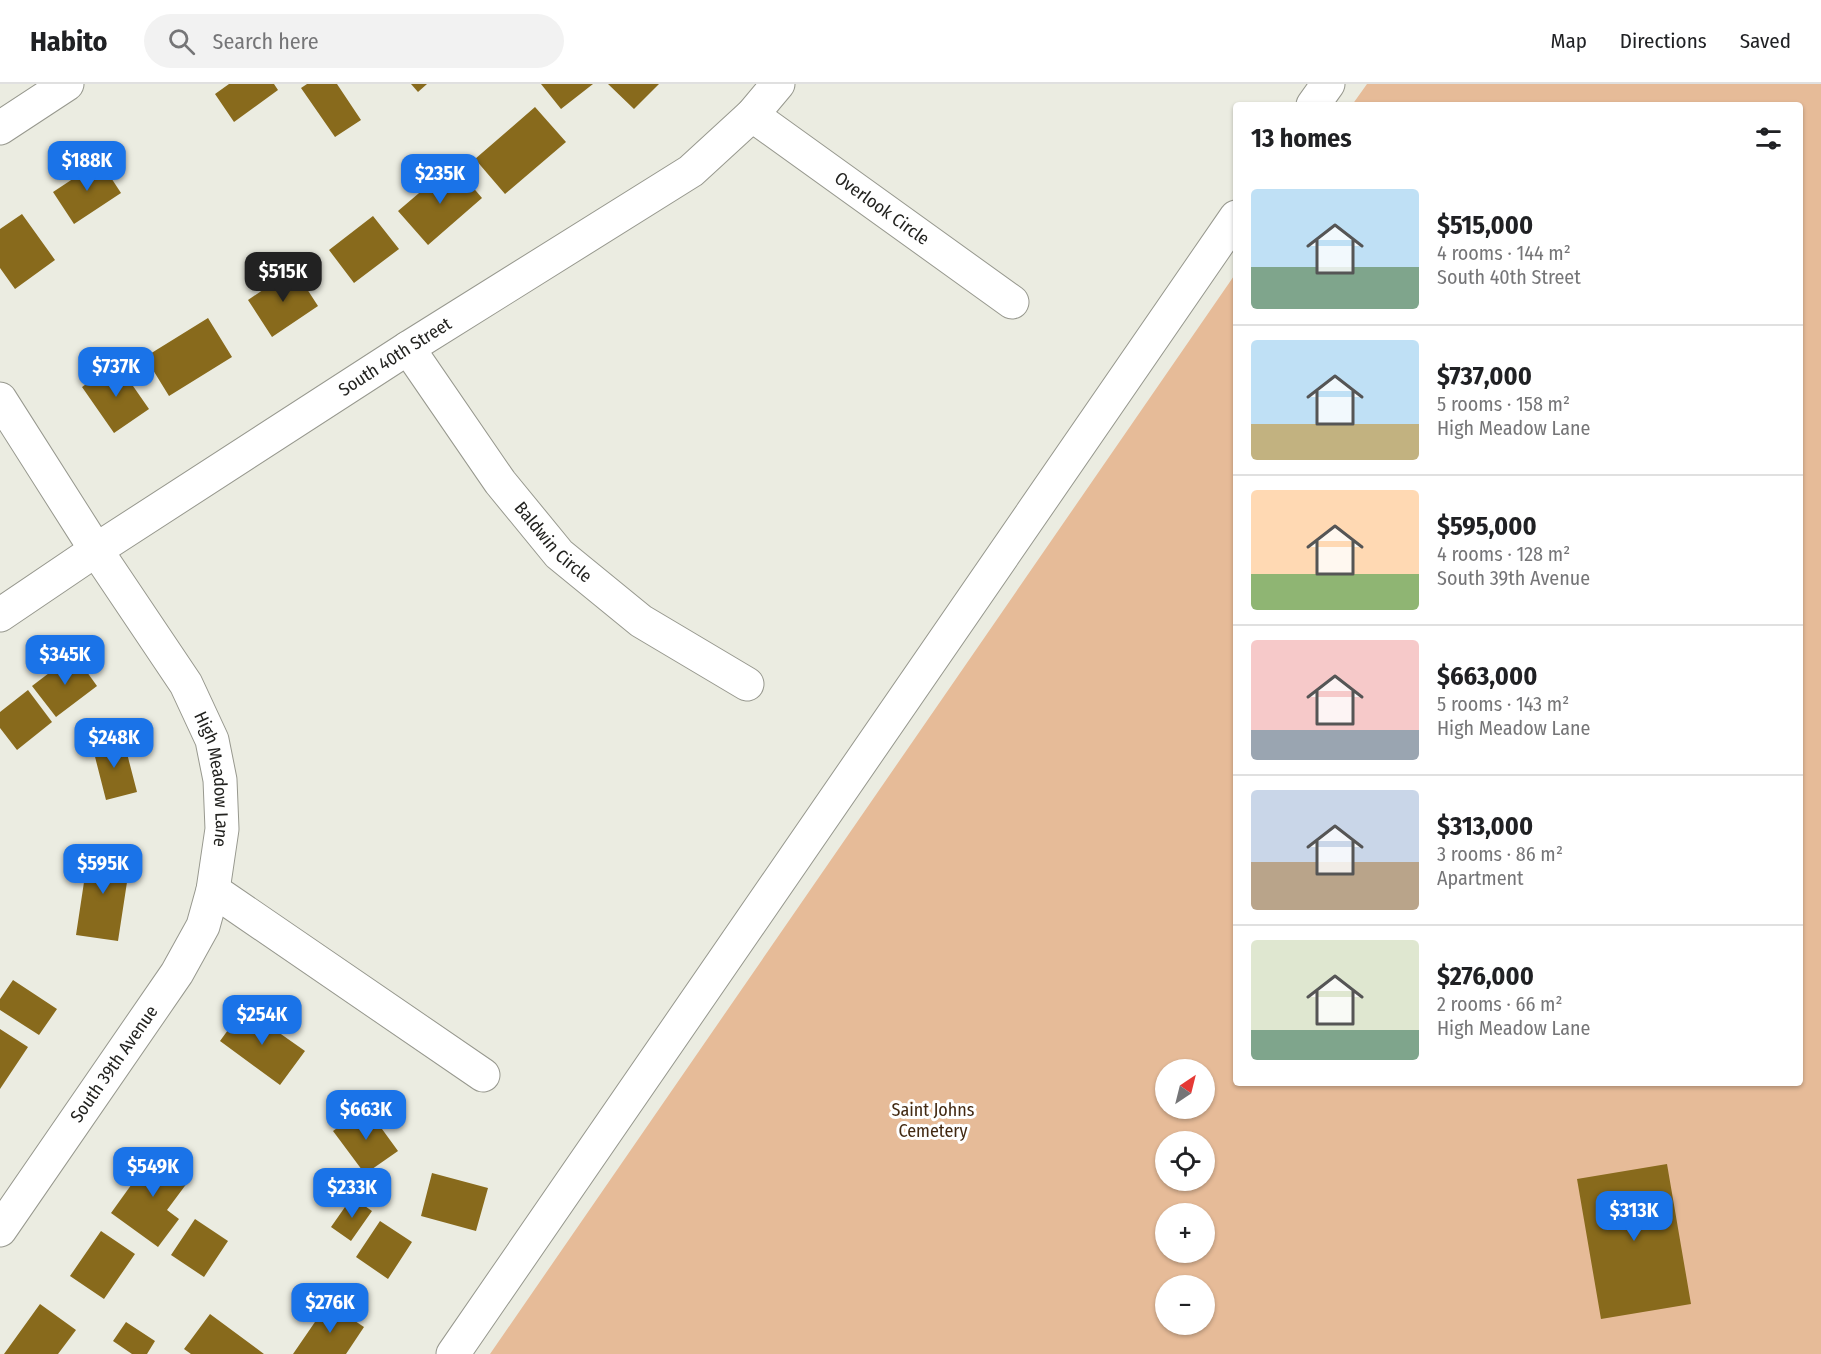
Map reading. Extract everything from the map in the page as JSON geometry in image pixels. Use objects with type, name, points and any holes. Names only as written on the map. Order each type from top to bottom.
[{"type":"street","points":[[0,129],[67,84]]},
{"type":"street","name":"South 40th Street","points":[[0,615],[96,550],[408,348],[691,171],[752,115],[778,84]]},
{"type":"street","points":[[1315,102],[1328,84]]},
{"type":"street","name":"Overlook Circle","points":[[752,115],[1012,302]]},
{"type":"street","points":[[453,1354],[1233,221]]},
{"type":"street","name":"Baldwin Circle","points":[[408,348],[500,482],[559,554],[641,621],[747,684]]},
{"type":"street","name":"High Meadow Lane","points":[[0,399],[96,550],[186,684],[212,740],[220,780],[222,829],[213,890]]},
{"type":"street","points":[[213,890],[483,1075]]},
{"type":"street","name":"South 39th Avenue","points":[[0,1230],[177,973],[203,926],[213,890]]},
{"type":"green space","name":"Saint Johns Cemetery","points":[[1367,84],[1821,84],[1821,1354],[490,1354],[1233,277],[1233,1086],[1803,1086],[1803,102],[1354,102]]},
{"type":"building","points":[[229,84],[274,84],[278,90],[234,122],[215,94]]},
{"type":"building","points":[[307,84],[337,84],[361,120],[335,137],[301,88]]},
{"type":"building","points":[[411,84],[427,84],[418,92]]},
{"type":"building","points":[[541,84],[593,84],[561,109]]},
{"type":"building","points":[[608,84],[659,84],[634,109]]},
{"type":"building","points":[[535,107],[566,142],[505,194],[475,159]]},
{"type":"building","points":[[100,161],[121,193],[74,224],[53,192]]},
{"type":"building","points":[[453,164],[482,198],[428,245],[398,211]]},
{"type":"building","points":[[22,214],[55,260],[15,289],[0,268],[0,229]]},
{"type":"building","points":[[373,216],[399,249],[354,283],[329,250]]},
{"type":"building","points":[[294,269],[318,306],[272,337],[248,300]]},
{"type":"building","points":[[208,318],[232,357],[169,396],[145,357]]},
{"type":"building","points":[[117,363],[149,409],[114,433],[82,387]]},
{"type":"building","points":[[74,654],[97,686],[56,717],[32,686]]},
{"type":"building","points":[[28,690],[52,722],[17,750],[0,728],[0,712]]},
{"type":"building","points":[[123,738],[137,792],[106,800],[92,745]]},
{"type":"building","points":[[89,849],[131,856],[118,941],[76,935]]},
{"type":"building","points":[[13,980],[57,1009],[39,1035],[0,1010],[0,999]]},
{"type":"building","points":[[244,1008],[305,1051],[280,1085],[220,1041]]},
{"type":"building","points":[[0,1029],[28,1047],[0,1089]]},
{"type":"building","points":[[366,1107],[398,1151],[365,1174],[333,1131]]},
{"type":"building","points":[[157,1149],[193,1175],[167,1210],[179,1219],[158,1247],[111,1213]]},
{"type":"building","points":[[1667,1164],[1691,1304],[1601,1319],[1577,1179]]},
{"type":"building","points":[[432,1173],[488,1188],[476,1231],[421,1216]]},
{"type":"building","points":[[352,1197],[372,1211],[351,1241],[331,1227]]},
{"type":"building","points":[[195,1219],[228,1241],[204,1277],[171,1255]]},
{"type":"building","points":[[380,1221],[412,1242],[388,1279],[356,1257]]},
{"type":"building","points":[[101,1231],[135,1254],[104,1299],[70,1276]]},
{"type":"building","points":[[328,1303],[364,1327],[346,1354],[293,1354]]},
{"type":"building","points":[[40,1304],[76,1330],[58,1354],[4,1354]]},
{"type":"building","points":[[210,1314],[264,1354],[191,1354],[184,1349]]},
{"type":"building","points":[[126,1322],[155,1341],[147,1354],[132,1354],[113,1341]]}]
